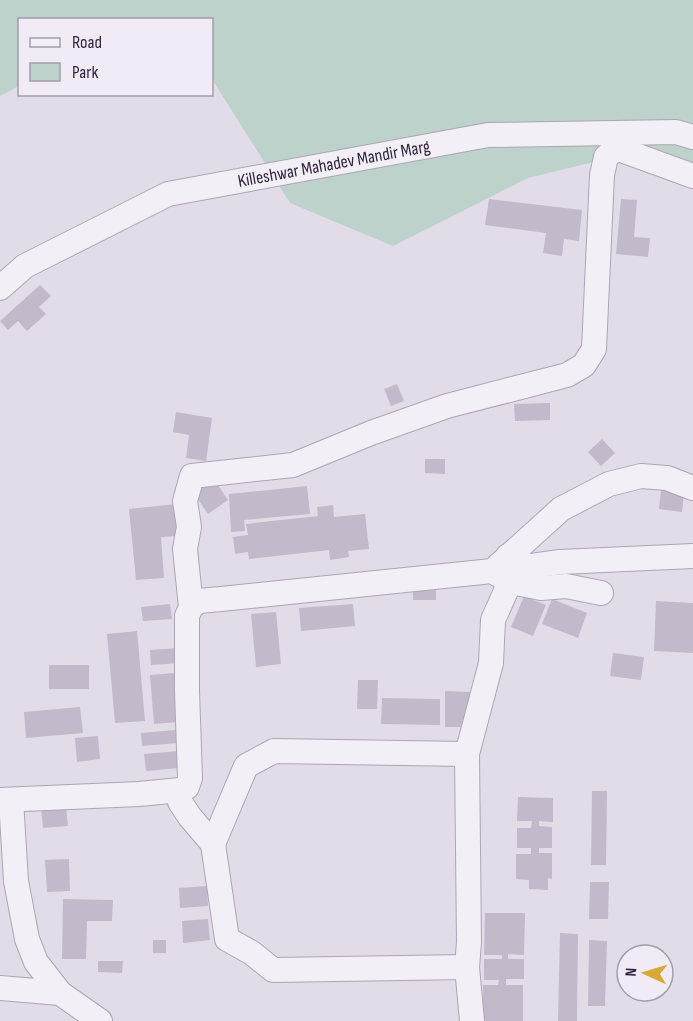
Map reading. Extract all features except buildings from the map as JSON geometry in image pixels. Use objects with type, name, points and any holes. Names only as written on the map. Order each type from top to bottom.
[{"type":"street","name":"Killeshwar Mahadev Mandir Marg","points":[[0,288],[25,266],[168,194],[488,135],[675,132],[693,137]]},
{"type":"street","points":[[191,607],[185,549],[189,527],[185,501],[192,476],[293,465],[371,433],[447,406],[567,375],[576,370],[584,364],[594,349],[602,175],[606,157],[616,148],[693,176]]},
{"type":"street","points":[[472,1021],[466,967],[469,942],[467,754],[491,663],[493,620],[504,570],[561,509],[609,484],[641,476],[667,478],[693,488]]},
{"type":"street","points":[[100,1021],[60,993],[36,962],[27,939],[16,881],[6,800],[139,794],[187,788],[190,778],[187,616],[191,607],[199,601],[504,570],[560,562],[693,555]]},
{"type":"street","points":[[504,570],[541,588],[566,586],[601,593]]},
{"type":"street","points":[[466,967],[273,970],[252,953],[226,939],[213,843],[246,766],[274,751],[467,754]]},
{"type":"street","points":[[180,790],[180,802],[213,843]]},
{"type":"street","points":[[0,988],[60,993]]},
{"type":"green space","points":[[0,0],[693,0],[693,170],[642,150],[528,178],[393,246],[290,203],[213,81],[213,18],[18,18],[18,87],[0,96]]}]
